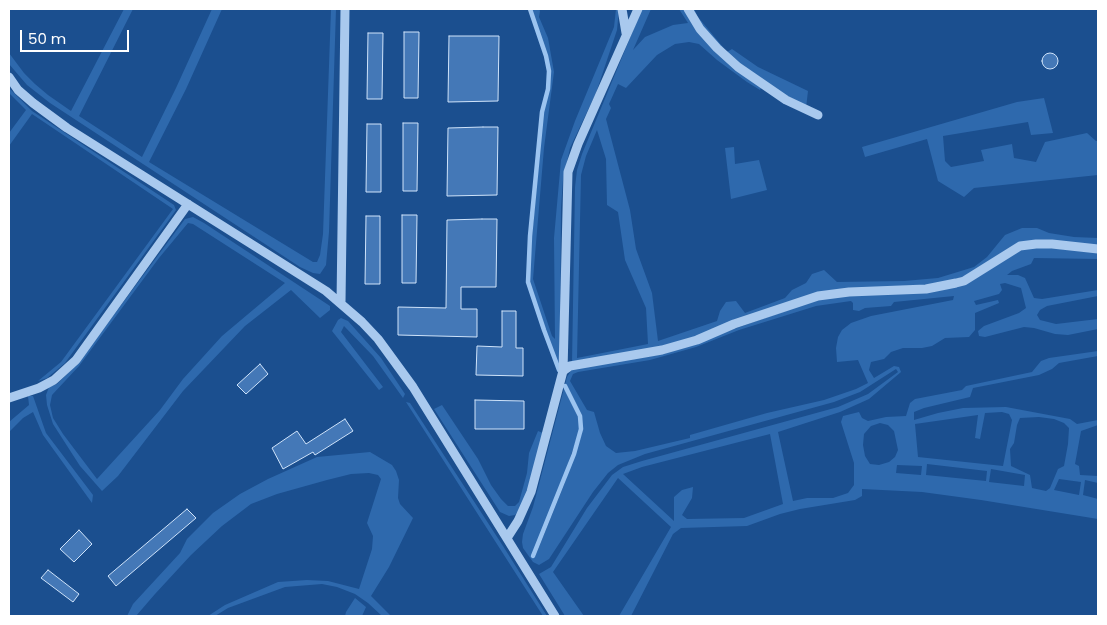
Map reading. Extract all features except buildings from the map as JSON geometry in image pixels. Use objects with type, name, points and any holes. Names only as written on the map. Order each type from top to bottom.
[{"type":"street","points":[[341,302],[345,9]]},
{"type":"street","points":[[622,9],[626,34]]},
{"type":"street","points":[[507,538],[518,521],[531,492],[563,372],[568,172],[578,144],[638,9]]},
{"type":"street","points":[[688,9],[700,29],[738,67],[786,100],[818,115]]},
{"type":"street","points":[[9,77],[18,90],[49,116],[305,277],[341,302],[378,339],[393,358],[451,446],[555,616]]},
{"type":"street","points":[[9,398],[54,380],[76,360],[188,204]]},
{"type":"street","points":[[563,372],[570,366],[641,355],[697,340],[734,324],[818,296],[849,292],[926,289],[964,281],[1020,246],[1052,244],[1098,249]]},
{"type":"shaded area","points":[[124,9],[133,9],[79,116],[142,157],[212,9],[222,9],[186,89],[149,162],[313,262],[317,262],[323,234],[331,9],[336,9],[329,232],[326,265],[320,274],[300,267],[50,103],[27,85],[9,64],[9,53],[35,84],[71,111]]},
{"type":"shaded area","points":[[531,9],[539,9],[540,11],[539,17],[548,38],[554,72],[544,148],[533,279],[552,336],[555,339],[554,238],[561,160],[614,27],[616,9],[619,9],[617,30],[596,93],[570,148],[563,180],[561,208],[560,370],[529,281],[543,112],[550,71],[547,56]]},
{"type":"shaded area","points":[[642,9],[651,9],[633,50],[645,37],[673,25],[688,23],[679,9],[686,9],[700,30],[762,86],[760,90],[717,60],[699,44],[689,42],[675,44],[657,55],[626,88],[618,84],[609,104],[611,108],[606,119],[630,210],[636,249],[652,293],[658,341],[717,321],[720,311],[726,302],[736,301],[745,313],[785,298],[792,290],[806,283],[812,274],[824,270],[837,282],[904,281],[938,278],[974,267],[987,257],[1005,235],[1022,228],[1037,228],[1049,233],[1074,237],[1098,238],[1098,246],[1038,241],[968,275],[941,284],[850,289],[665,347],[572,363],[575,187],[577,170]],"holes":[[[597,130],[606,159],[607,205],[618,212],[625,260],[646,308],[648,344],[577,358],[581,175],[586,156]]]},
{"type":"shaded area","points":[[690,9],[694,9],[698,17],[727,52],[732,49],[758,67],[808,91],[806,108],[787,98],[717,48]]},
{"type":"shaded area","points":[[9,88],[32,111],[174,205],[176,210],[65,363],[47,378],[38,381],[61,362],[173,209],[32,114],[9,146],[9,133],[26,110],[9,93]]},
{"type":"shaded area","points":[[1044,98],[1053,133],[1031,135],[1028,122],[943,136],[945,161],[951,167],[984,161],[981,150],[1012,144],[1014,158],[1036,162],[1045,142],[1087,133],[1098,141],[1098,175],[974,188],[964,197],[938,181],[927,139],[865,157],[862,147],[1017,102]]},
{"type":"shaded area","points":[[734,147],[735,164],[759,160],[767,190],[731,199],[725,148]]},
{"type":"shaded area","points":[[193,217],[204,223],[330,306],[330,310],[320,318],[291,290],[245,326],[183,391],[118,476],[102,491],[80,466],[53,424],[46,395],[49,387],[57,384],[78,363],[185,219]],"holes":[[[188,223],[193,224],[285,283],[222,336],[183,379],[160,410],[97,479],[53,418],[50,405],[52,395],[79,366],[159,258]]]},
{"type":"shaded area","points":[[1036,247],[1098,252],[1098,259],[1034,258],[1031,264],[1012,271],[1007,275],[1018,275],[1025,278],[1034,298],[1042,299],[1098,290],[1098,296],[1047,306],[1040,310],[1037,315],[1040,320],[1056,324],[1098,319],[1098,329],[1068,335],[1024,327],[985,337],[979,336],[978,331],[984,326],[1019,313],[1026,308],[1021,288],[1005,283],[1000,284],[1002,290],[999,294],[974,301],[976,305],[998,300],[999,303],[975,313],[975,330],[969,337],[945,338],[932,346],[903,348],[891,352],[884,359],[871,362],[869,370],[874,378],[894,366],[899,367],[901,372],[869,399],[840,412],[778,432],[793,501],[807,498],[833,498],[848,493],[854,485],[854,463],[841,422],[843,416],[859,412],[862,418],[868,421],[886,417],[906,416],[910,403],[915,399],[962,390],[966,386],[1032,372],[1041,361],[1049,358],[1098,351],[1098,356],[1059,363],[1052,369],[1039,375],[973,388],[970,397],[914,412],[914,420],[963,408],[1006,407],[1070,419],[1077,424],[1098,420],[1098,425],[1081,431],[1075,464],[1079,466],[1080,475],[1098,476],[1098,483],[1085,480],[1083,495],[1098,499],[1098,519],[922,492],[862,489],[862,496],[855,500],[800,509],[747,526],[681,528],[673,534],[631,616],[619,616],[671,527],[618,478],[553,572],[584,616],[565,616],[539,574],[551,567],[587,508],[612,475],[623,467],[642,461],[838,407],[868,394],[898,372],[896,369],[860,392],[834,402],[645,454],[618,465],[608,473],[593,492],[549,559],[539,565],[533,562],[523,548],[523,534],[533,507],[567,377],[572,369],[663,354],[819,299],[946,289],[1021,249]],"holes":[[[954,296],[953,300],[871,316],[851,323],[842,330],[838,337],[836,348],[837,362],[858,360],[868,383],[856,389],[824,400],[767,413],[690,435],[690,438],[635,451],[616,453],[606,446],[594,412],[587,410],[570,381],[573,374],[578,372],[650,360],[696,347],[739,330],[816,306],[851,301],[853,303],[853,310],[859,311],[865,308],[891,306],[894,302]],[[567,386],[582,415],[582,433],[564,485],[535,557],[532,557],[579,432],[579,419],[565,390]],[[1002,412],[1009,414],[1012,420],[1003,466],[918,457],[915,424],[978,415],[975,438],[980,439],[985,413]],[[1039,417],[1054,419],[1064,423],[1069,428],[1064,466],[1058,469],[1050,488],[1046,491],[1032,488],[1030,475],[1011,466],[1010,449],[1014,443],[1020,418]],[[880,423],[888,425],[894,431],[898,450],[895,457],[889,462],[879,465],[870,464],[865,456],[864,434],[871,426]],[[770,434],[783,504],[744,518],[687,519],[682,515],[692,498],[693,487],[682,490],[674,497],[674,521],[623,474],[642,467]],[[927,464],[987,471],[986,481],[926,475]],[[897,465],[922,466],[921,475],[896,473]],[[991,469],[1025,475],[1024,486],[989,482]],[[1059,479],[1081,482],[1079,495],[1054,490]]]},
{"type":"shaded area","points":[[341,318],[348,321],[381,358],[405,394],[403,398],[373,356],[344,326],[341,332],[383,387],[379,390],[332,331]]},
{"type":"shaded area","points":[[28,396],[33,396],[46,433],[93,495],[92,503],[43,435],[33,412],[23,418],[9,432],[9,422],[29,405]]},
{"type":"shaded area","points":[[406,402],[410,403],[547,616],[543,616]]},
{"type":"shaded area","points":[[442,405],[478,459],[491,485],[508,506],[515,506],[519,502],[527,473],[529,453],[538,431],[543,433],[532,478],[520,510],[515,515],[509,516],[500,512],[434,409]]},
{"type":"shaded area","points":[[370,452],[392,465],[396,471],[399,480],[398,498],[400,504],[413,518],[389,567],[371,596],[391,616],[382,616],[355,594],[322,584],[285,587],[228,608],[215,616],[208,616],[225,605],[278,582],[328,581],[359,589],[372,549],[373,536],[367,523],[381,479],[378,475],[369,473],[351,474],[327,480],[277,494],[251,504],[222,526],[191,555],[136,616],[127,616],[133,604],[180,553],[187,539],[213,513],[240,494],[317,457]]},
{"type":"shaded area","points":[[355,598],[366,607],[362,616],[345,616],[346,612]]},
{"type":"waterway","points":[[530,9],[546,56],[549,71],[548,89],[542,112],[530,236],[528,282],[559,370]]},
{"type":"waterway","points":[[533,556],[574,454],[581,429],[580,416],[565,386]]}]
